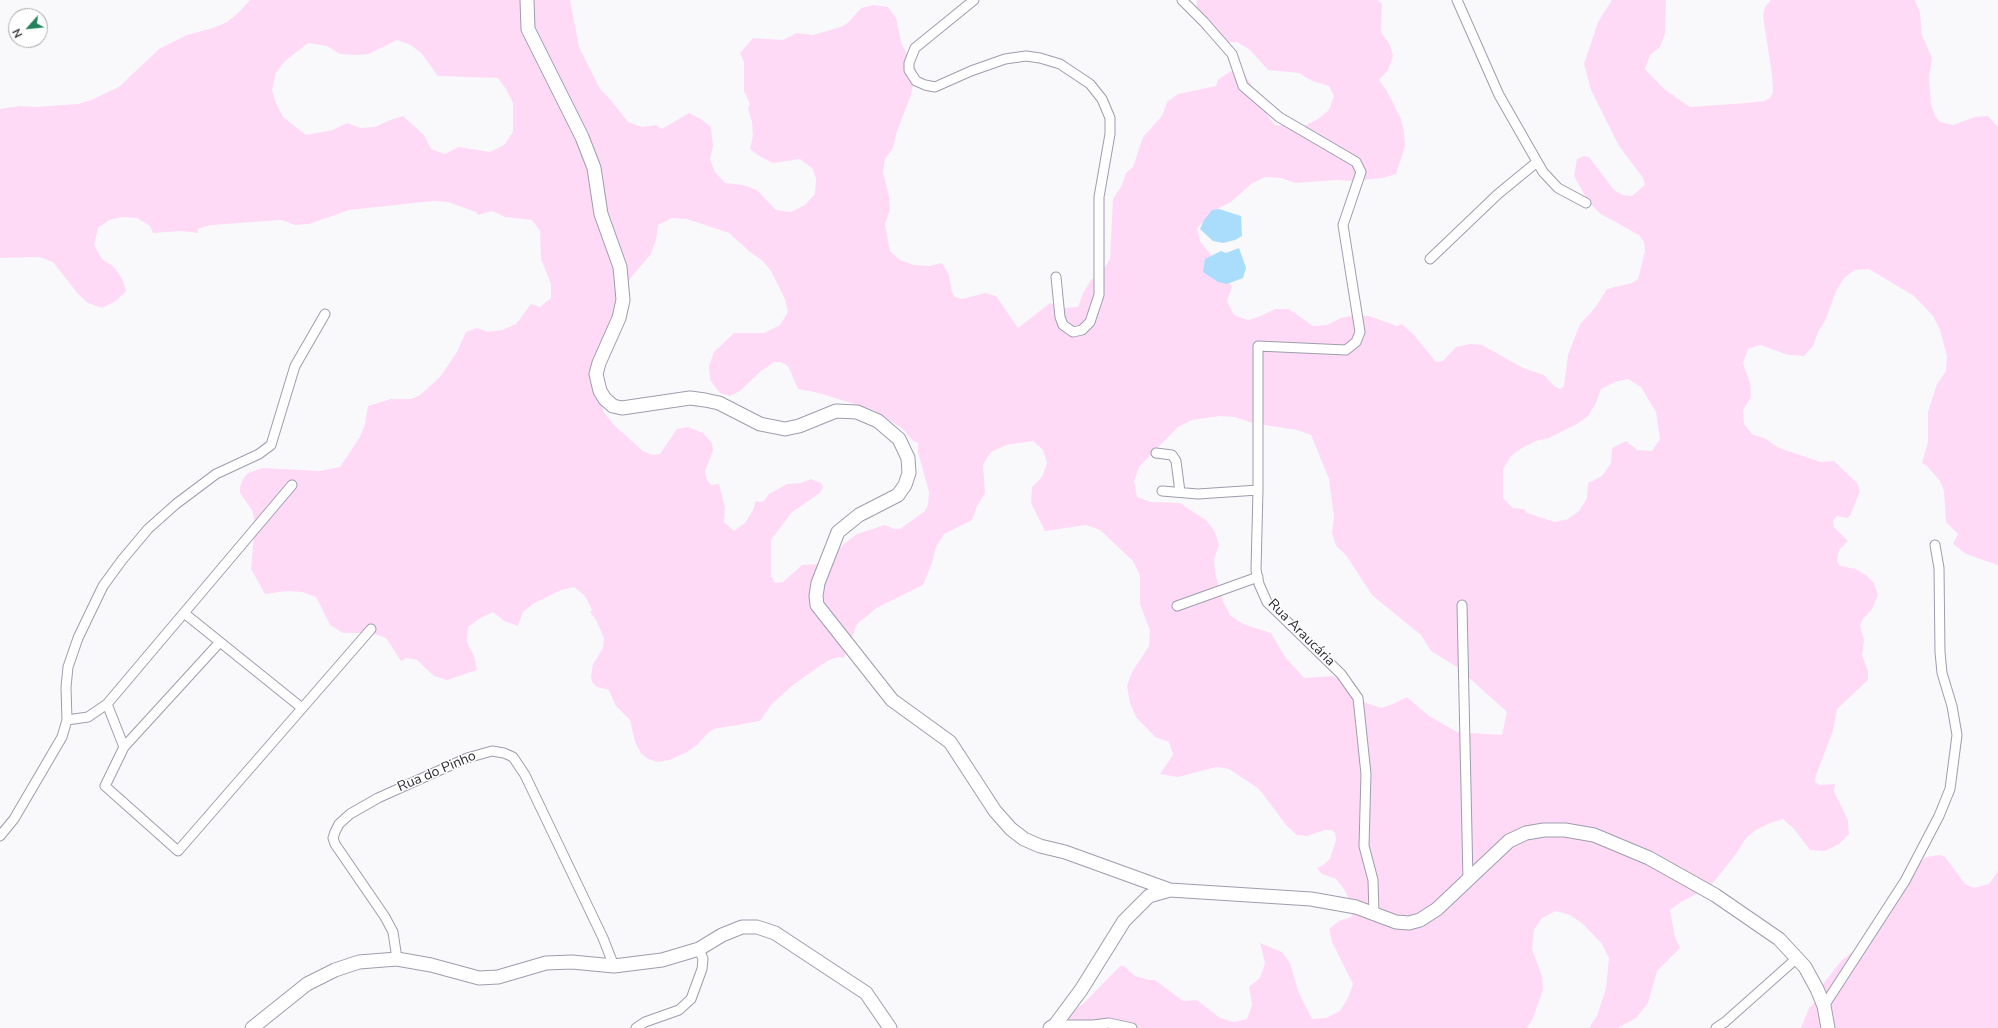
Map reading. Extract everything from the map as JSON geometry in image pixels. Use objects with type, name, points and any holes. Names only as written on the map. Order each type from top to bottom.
[{"type":"street","points":[[527,0],[528,28],[582,137],[594,168],[602,214],[620,267],[623,300],[619,318],[599,363],[596,374],[600,390],[605,399],[612,406],[622,408],[690,398],[705,400],[719,403],[760,424],[784,430],[799,426],[836,411],[857,412],[878,421],[899,439],[908,458],[908,473],[905,485],[898,495],[859,515],[838,532],[818,583],[816,596],[817,605],[892,700],[950,742],[994,811],[1011,829],[1024,839],[1040,846],[1065,852],[1170,890],[1310,900],[1356,906],[1396,922],[1409,923],[1420,920],[1437,909],[1509,841],[1526,833],[1544,830],[1565,830],[1594,835],[1649,858],[1715,895],[1779,939],[1797,958],[1817,989],[1824,1006],[1828,1028]]},
{"type":"street","points":[[974,0],[915,48],[909,63],[909,70],[916,81],[935,87],[945,84],[971,71],[1005,59],[1026,56],[1040,58],[1066,68],[1090,84],[1102,99],[1110,118],[1110,134],[1099,197],[1099,295],[1090,322],[1082,330],[1073,332],[1063,325],[1060,317],[1056,277]]},
{"type":"street","name":"Rua Araucária","points":[[1182,0],[1232,54],[1243,86],[1279,117],[1356,162],[1361,172],[1344,224],[1360,332],[1356,342],[1346,350],[1258,346],[1258,490],[1256,570],[1267,602],[1341,674],[1358,698],[1366,774],[1364,846],[1373,880],[1374,914]]},
{"type":"street","points":[[1457,0],[1474,42],[1499,94],[1537,162],[1558,188],[1586,203]]},
{"type":"street","points":[[1430,258],[1498,194],[1537,162]]},
{"type":"street","points":[[0,836],[14,819],[38,781],[62,737],[67,720],[66,687],[68,667],[78,638],[103,586],[148,529],[176,504],[216,474],[259,454],[271,445],[295,366],[325,314]]},
{"type":"street","points":[[1156,453],[1172,455],[1176,461],[1180,492]]},
{"type":"street","points":[[67,720],[88,717],[107,704],[292,485]]},
{"type":"street","points":[[1162,491],[1198,494],[1258,490]]},
{"type":"street","points":[[1824,1006],[1905,881],[1939,816],[1950,789],[1957,735],[1952,706],[1942,673],[1940,652],[1939,568],[1935,545]]},
{"type":"street","points":[[1177,606],[1258,577]]},
{"type":"street","points":[[1462,605],[1468,880]]},
{"type":"street","points":[[184,613],[302,708]]},
{"type":"street","points":[[220,642],[124,747],[105,786],[178,851],[371,629]]},
{"type":"street","points":[[107,704],[124,747]]},
{"type":"street","name":"Rua do Pinho","points":[[397,959],[390,927],[335,844],[333,838],[335,832],[339,824],[355,811],[378,798],[467,758],[492,751],[504,753],[513,757],[525,775],[596,924],[614,966]]},
{"type":"street","points":[[1053,1026],[1081,990],[1124,921],[1149,896],[1170,890]]},
{"type":"street","points":[[252,1028],[307,984],[335,970],[359,962],[397,959],[415,961],[479,978],[498,977],[546,963],[572,962],[614,966],[662,960],[699,949],[722,935],[742,927],[757,927],[775,933],[866,993],[890,1028]]},
{"type":"street","points":[[636,1028],[645,1022],[679,1010],[691,999],[702,969],[702,959],[699,949]]},
{"type":"street","points":[[1716,1028],[1726,1022],[1797,958]]},
{"type":"street","points":[[1053,1026],[1109,1023],[1132,1028]]},
{"type":"shaded area","points":[[250,0],[570,0],[579,47],[600,89],[628,122],[642,127],[656,125],[662,129],[689,113],[701,119],[711,127],[713,146],[710,159],[715,172],[725,183],[743,185],[757,190],[776,210],[791,212],[805,205],[815,194],[816,179],[813,169],[800,159],[773,163],[750,149],[753,135],[752,122],[748,109],[750,104],[744,91],[744,62],[740,53],[753,38],[783,40],[797,33],[813,35],[841,27],[849,22],[861,8],[874,5],[888,7],[896,18],[902,45],[916,69],[911,95],[896,134],[893,148],[885,159],[883,172],[889,196],[890,210],[885,224],[890,251],[900,260],[914,265],[929,266],[942,263],[949,275],[952,292],[955,297],[962,299],[985,293],[996,296],[1018,328],[1050,303],[1064,308],[1078,307],[1083,293],[1091,280],[1102,272],[1110,259],[1113,199],[1121,187],[1126,173],[1133,167],[1143,137],[1162,116],[1167,102],[1178,94],[1216,86],[1218,80],[1231,71],[1245,76],[1253,87],[1267,115],[1275,125],[1304,126],[1318,119],[1329,110],[1334,96],[1329,86],[1312,81],[1299,73],[1268,70],[1250,50],[1237,42],[1222,43],[1214,34],[1202,29],[1196,17],[1197,0],[1378,0],[1382,4],[1381,32],[1390,45],[1393,56],[1388,70],[1379,80],[1387,91],[1401,119],[1404,132],[1405,146],[1396,174],[1383,178],[1352,181],[1337,180],[1295,183],[1281,178],[1265,177],[1251,184],[1231,202],[1217,209],[1197,228],[1200,241],[1225,273],[1232,287],[1227,301],[1234,315],[1248,320],[1261,316],[1275,309],[1289,309],[1313,326],[1327,325],[1341,318],[1354,315],[1369,316],[1397,326],[1402,324],[1414,335],[1436,362],[1443,361],[1456,347],[1470,344],[1482,345],[1523,368],[1544,375],[1554,386],[1560,389],[1564,386],[1568,355],[1580,324],[1595,308],[1607,289],[1632,283],[1638,279],[1645,251],[1644,242],[1639,235],[1601,214],[1589,203],[1574,176],[1577,159],[1584,156],[1589,157],[1614,190],[1623,195],[1632,196],[1645,185],[1643,178],[1619,146],[1591,90],[1584,64],[1598,22],[1612,0],[1666,0],[1665,33],[1660,47],[1650,55],[1645,69],[1664,89],[1690,107],[1747,103],[1764,101],[1770,98],[1773,92],[1772,75],[1763,16],[1765,7],[1771,0],[1915,0],[1920,13],[1922,35],[1932,58],[1929,78],[1931,104],[1935,116],[1940,122],[1953,125],[1975,117],[1988,116],[1998,127],[1998,565],[1966,554],[1953,544],[1958,534],[1946,522],[1944,491],[1940,481],[1927,466],[1922,463],[1928,442],[1928,412],[1937,384],[1946,371],[1947,356],[1940,330],[1933,316],[1914,296],[1869,269],[1855,270],[1844,278],[1836,291],[1826,319],[1818,332],[1813,346],[1804,356],[1788,355],[1760,345],[1748,349],[1743,363],[1750,383],[1751,397],[1743,410],[1744,424],[1752,434],[1766,439],[1779,448],[1821,462],[1834,461],[1857,483],[1860,491],[1850,516],[1847,518],[1837,516],[1833,521],[1834,527],[1848,541],[1839,550],[1837,561],[1840,566],[1856,569],[1867,576],[1874,583],[1878,595],[1872,609],[1862,620],[1860,626],[1864,640],[1862,655],[1868,671],[1868,680],[1837,709],[1833,731],[1816,775],[1815,782],[1820,785],[1835,784],[1834,792],[1848,820],[1849,834],[1839,844],[1825,851],[1810,850],[1794,829],[1783,819],[1770,823],[1756,830],[1746,838],[1736,854],[1709,888],[1681,902],[1670,910],[1675,937],[1680,948],[1657,971],[1648,1003],[1636,1018],[1618,1028],[1589,1028],[1597,1016],[1606,988],[1609,958],[1602,944],[1583,924],[1570,915],[1556,911],[1542,918],[1534,930],[1532,949],[1542,976],[1543,990],[1533,1018],[1527,1028],[1051,1028],[1084,1003],[1120,966],[1124,966],[1135,976],[1155,980],[1183,1001],[1197,1000],[1220,1018],[1234,1022],[1247,1019],[1252,1005],[1249,987],[1260,978],[1265,963],[1260,943],[1282,952],[1290,963],[1298,991],[1312,1019],[1326,1018],[1340,1011],[1348,998],[1353,984],[1332,942],[1329,929],[1339,921],[1352,917],[1351,903],[1344,889],[1336,879],[1322,874],[1317,868],[1322,866],[1330,859],[1336,840],[1335,833],[1332,830],[1325,830],[1307,836],[1297,835],[1287,826],[1259,789],[1229,769],[1216,767],[1178,777],[1160,774],[1173,755],[1169,742],[1155,737],[1136,717],[1130,703],[1127,686],[1132,672],[1149,646],[1150,631],[1140,604],[1140,575],[1133,561],[1100,530],[1086,525],[1045,531],[1031,503],[1032,487],[1042,477],[1047,463],[1043,450],[1033,441],[1006,445],[991,452],[983,465],[985,493],[977,506],[972,520],[944,534],[936,547],[932,563],[923,585],[878,607],[857,624],[844,658],[838,657],[827,661],[793,685],[771,705],[760,721],[714,729],[687,752],[669,760],[658,762],[648,759],[641,753],[635,742],[630,720],[615,705],[609,690],[597,687],[592,682],[591,677],[593,664],[603,648],[604,638],[596,620],[590,612],[592,610],[585,596],[574,587],[561,590],[533,604],[523,612],[518,626],[504,621],[493,612],[479,619],[468,627],[467,642],[474,656],[477,670],[447,680],[434,676],[417,660],[406,658],[401,661],[386,638],[372,633],[343,633],[330,625],[316,597],[302,592],[287,591],[265,594],[251,569],[255,523],[252,510],[240,493],[240,487],[243,479],[248,473],[263,468],[320,471],[340,467],[360,437],[365,424],[368,406],[391,399],[411,399],[420,395],[440,377],[457,352],[466,332],[477,328],[488,332],[502,330],[516,324],[531,304],[540,307],[551,298],[551,284],[541,259],[540,231],[532,220],[505,217],[492,211],[478,215],[476,212],[448,202],[433,201],[349,210],[309,224],[295,225],[281,220],[211,225],[198,229],[198,233],[181,231],[153,233],[150,226],[137,218],[122,217],[109,220],[98,228],[94,245],[102,259],[114,267],[122,278],[126,291],[116,301],[102,308],[88,303],[78,294],[53,262],[39,257],[0,258],[0,109],[20,106],[36,107],[78,104],[91,100],[119,87],[159,49],[187,35],[213,28],[227,22]],"holes":[[[397,40],[411,45],[422,54],[438,76],[498,78],[506,89],[513,103],[513,132],[504,145],[490,152],[459,147],[445,154],[431,149],[424,135],[403,116],[375,127],[361,128],[347,123],[333,130],[306,135],[283,117],[276,103],[272,90],[276,73],[285,61],[308,43],[327,46],[340,54],[369,54]],[[672,218],[687,219],[729,233],[750,252],[763,261],[771,271],[785,299],[788,312],[780,325],[764,333],[734,333],[714,352],[709,366],[710,380],[720,393],[730,396],[740,391],[760,372],[774,362],[781,362],[788,366],[798,389],[819,393],[873,410],[903,429],[913,441],[918,443],[918,452],[929,492],[928,505],[925,511],[900,529],[894,529],[885,525],[857,534],[845,543],[827,561],[820,564],[802,565],[783,582],[775,583],[771,576],[771,540],[792,512],[820,493],[823,487],[821,483],[811,479],[801,483],[787,484],[769,494],[764,501],[756,501],[753,510],[745,523],[734,531],[724,522],[725,507],[719,484],[711,485],[707,480],[705,471],[713,451],[712,443],[703,433],[688,427],[677,429],[660,454],[652,455],[643,451],[614,425],[603,411],[602,386],[609,344],[624,288],[651,254],[656,240],[658,225]],[[1628,379],[1641,387],[1656,412],[1660,439],[1652,451],[1637,450],[1626,441],[1612,448],[1611,463],[1602,476],[1588,483],[1587,498],[1579,511],[1568,519],[1555,522],[1527,513],[1524,509],[1513,508],[1503,498],[1503,469],[1511,456],[1522,448],[1536,441],[1549,438],[1577,424],[1588,416],[1596,403],[1601,389],[1615,382]],[[1219,416],[1235,417],[1252,423],[1297,430],[1311,435],[1329,479],[1334,517],[1332,533],[1336,546],[1346,555],[1372,595],[1421,635],[1431,651],[1457,667],[1507,712],[1502,735],[1457,732],[1429,716],[1407,697],[1381,708],[1352,698],[1346,684],[1333,676],[1304,678],[1286,658],[1271,633],[1243,624],[1230,615],[1223,601],[1215,573],[1214,559],[1219,545],[1215,532],[1207,521],[1180,503],[1151,502],[1137,497],[1134,481],[1139,467],[1178,427],[1192,420]]]},
{"type":"shaded area","points":[[1939,855],[1945,857],[1965,884],[1974,888],[1989,884],[1998,871],[1998,1028],[1801,1028],[1809,1008],[1819,998],[1823,984],[1841,961],[1873,936],[1911,871],[1926,857]]},
{"type":"water","points":[[1219,209],[1241,216],[1242,236],[1235,240],[1223,243],[1213,241],[1200,229],[1204,220],[1212,210]]},
{"type":"water","points":[[1239,248],[1246,268],[1243,278],[1227,284],[1218,282],[1203,272],[1205,259],[1221,251],[1226,253]]}]
